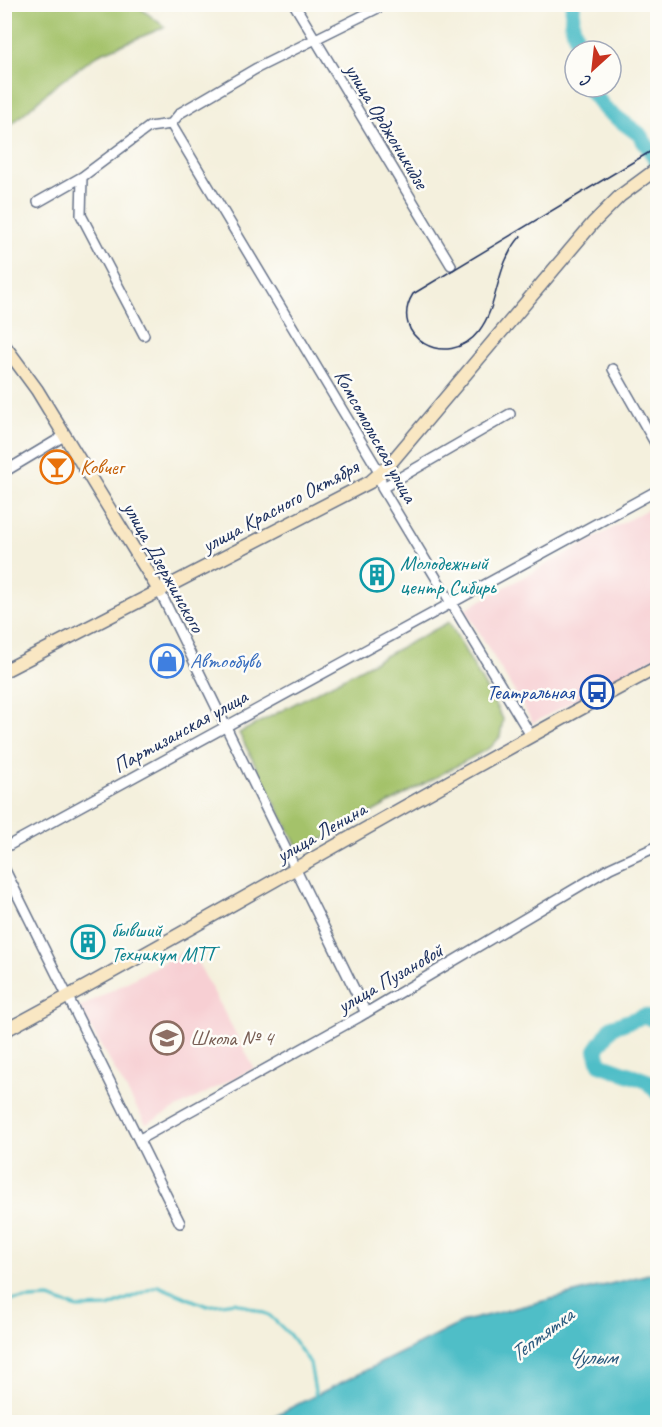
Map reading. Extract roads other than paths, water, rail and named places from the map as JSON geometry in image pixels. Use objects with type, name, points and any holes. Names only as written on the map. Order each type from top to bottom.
[{"type":"main road","name":"улица Красного Октября","points":[[4,670],[160,592],[370,482],[593,223],[643,177],[657,168]]},
{"type":"main road","name":"улица Дзержинского","points":[[4,345],[37,390],[160,592]]},
{"type":"main road","name":"улица Ленина","points":[[4,1031],[294,871],[530,734],[657,667]]},
{"type":"street","name":"улица Орджоникидзе","points":[[294,4],[451,265]]},
{"type":"street","points":[[38,202],[82,177],[149,127],[171,124],[180,113],[257,68],[386,4]]},
{"type":"street","name":"Комсомольская улица","points":[[171,124],[380,473],[382,488],[530,734]]},
{"type":"street","points":[[82,177],[80,206],[84,224],[144,335]]},
{"type":"street","points":[[613,369],[657,448]]},
{"type":"street","points":[[382,488],[510,414]]},
{"type":"street","points":[[4,472],[64,436]]},
{"type":"street","name":"Партизанская улица","points":[[4,848],[657,490]]},
{"type":"street","name":"улица Дзержинского","points":[[160,592],[294,871],[366,1013]]},
{"type":"street","name":"улица Пузановой","points":[[140,1139],[366,1013],[610,868],[657,846]]},
{"type":"street","points":[[4,868],[180,1223]]},
{"type":"water","name":"Чулым","points":[[657,1272],[657,1422],[262,1422],[465,1321]]},
{"type":"waterway","name":"Тептятка","points":[[573,4],[572,23],[577,39]]},
{"type":"waterway","name":"Тептятка","points":[[597,99],[606,110],[639,134],[658,162]]},
{"type":"waterway","name":"Тептятка","points":[[658,1021],[644,1016],[612,1027],[596,1050],[600,1064],[647,1081],[658,1093]]},
{"type":"waterway","points":[[4,1296],[11,1300],[49,1298],[78,1308],[108,1307],[158,1286],[207,1306],[235,1302],[269,1315],[289,1334],[310,1363],[316,1397]]},
{"type":"tram line","points":[[521,236],[506,260],[491,309],[479,331],[466,343],[452,348],[437,348],[424,344],[414,335],[408,323],[407,309],[413,294],[658,147]]},
{"type":"place","name":"Ковчег","points":[[57,467]]},
{"type":"place","name":"Молодежный центр Сибирь","points":[[377,575]]},
{"type":"place","name":"Автообувь","points":[[167,661]]},
{"type":"place","name":"Театральная","points":[[597,692]]},
{"type":"place","name":"бывший Техникум МТТ","points":[[88,942]]},
{"type":"place","name":"Школа № 4","points":[[167,1038]]}]
